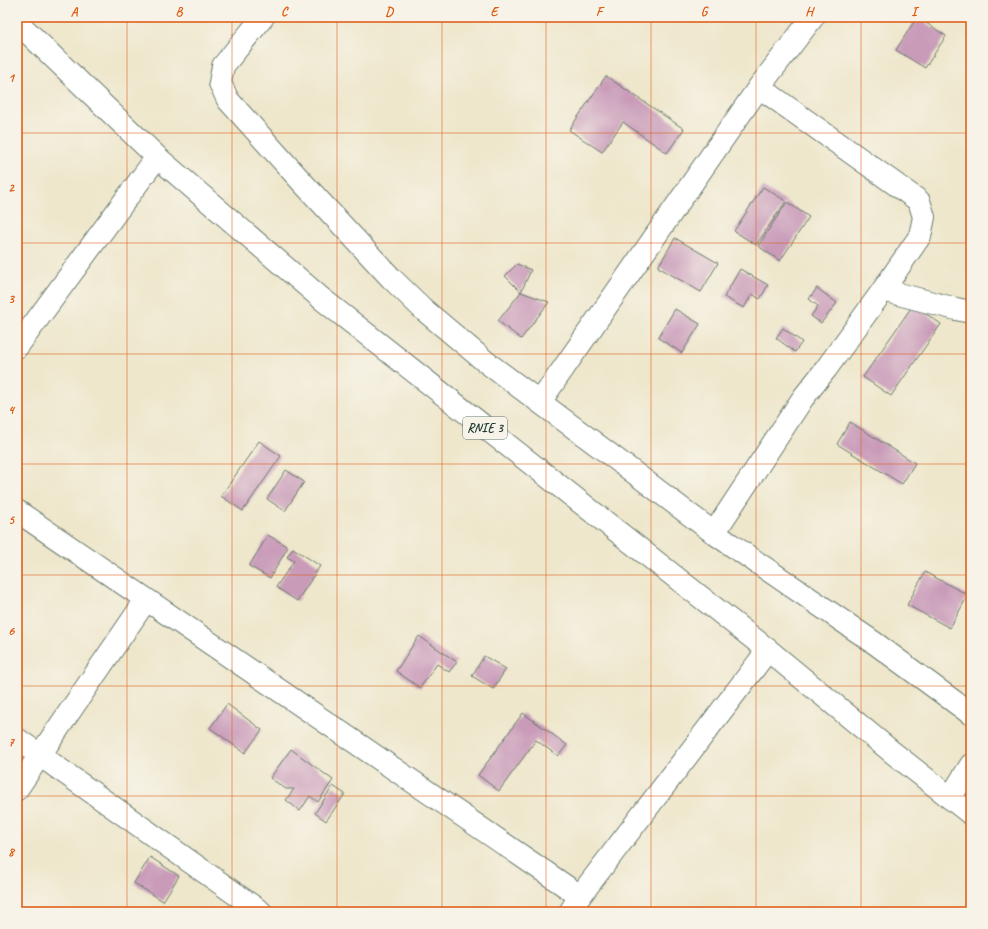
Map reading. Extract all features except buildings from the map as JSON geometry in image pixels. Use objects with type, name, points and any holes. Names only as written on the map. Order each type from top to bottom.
[{"type":"main road","points":[[263,17],[223,66],[220,83],[228,100],[302,182],[386,272],[423,309],[486,362],[714,533],[876,644],[971,714]]},
{"type":"main road","points":[[540,402],[759,87],[813,17]]},
{"type":"main road","name":"RNIE 3","points":[[17,22],[157,157],[322,299],[768,650],[971,814]]},
{"type":"main road","points":[[714,533],[803,398],[884,290],[920,236],[924,217],[919,201],[759,87]]},
{"type":"main road","points":[[17,347],[157,157]]},
{"type":"main road","points":[[884,290],[971,312]]},
{"type":"main road","points":[[17,511],[146,600],[575,904],[768,650]]},
{"type":"main road","points":[[17,789],[146,600]]},
{"type":"main road","points":[[17,739],[261,912]]},
{"type":"main road","points":[[950,798],[971,765]]}]
